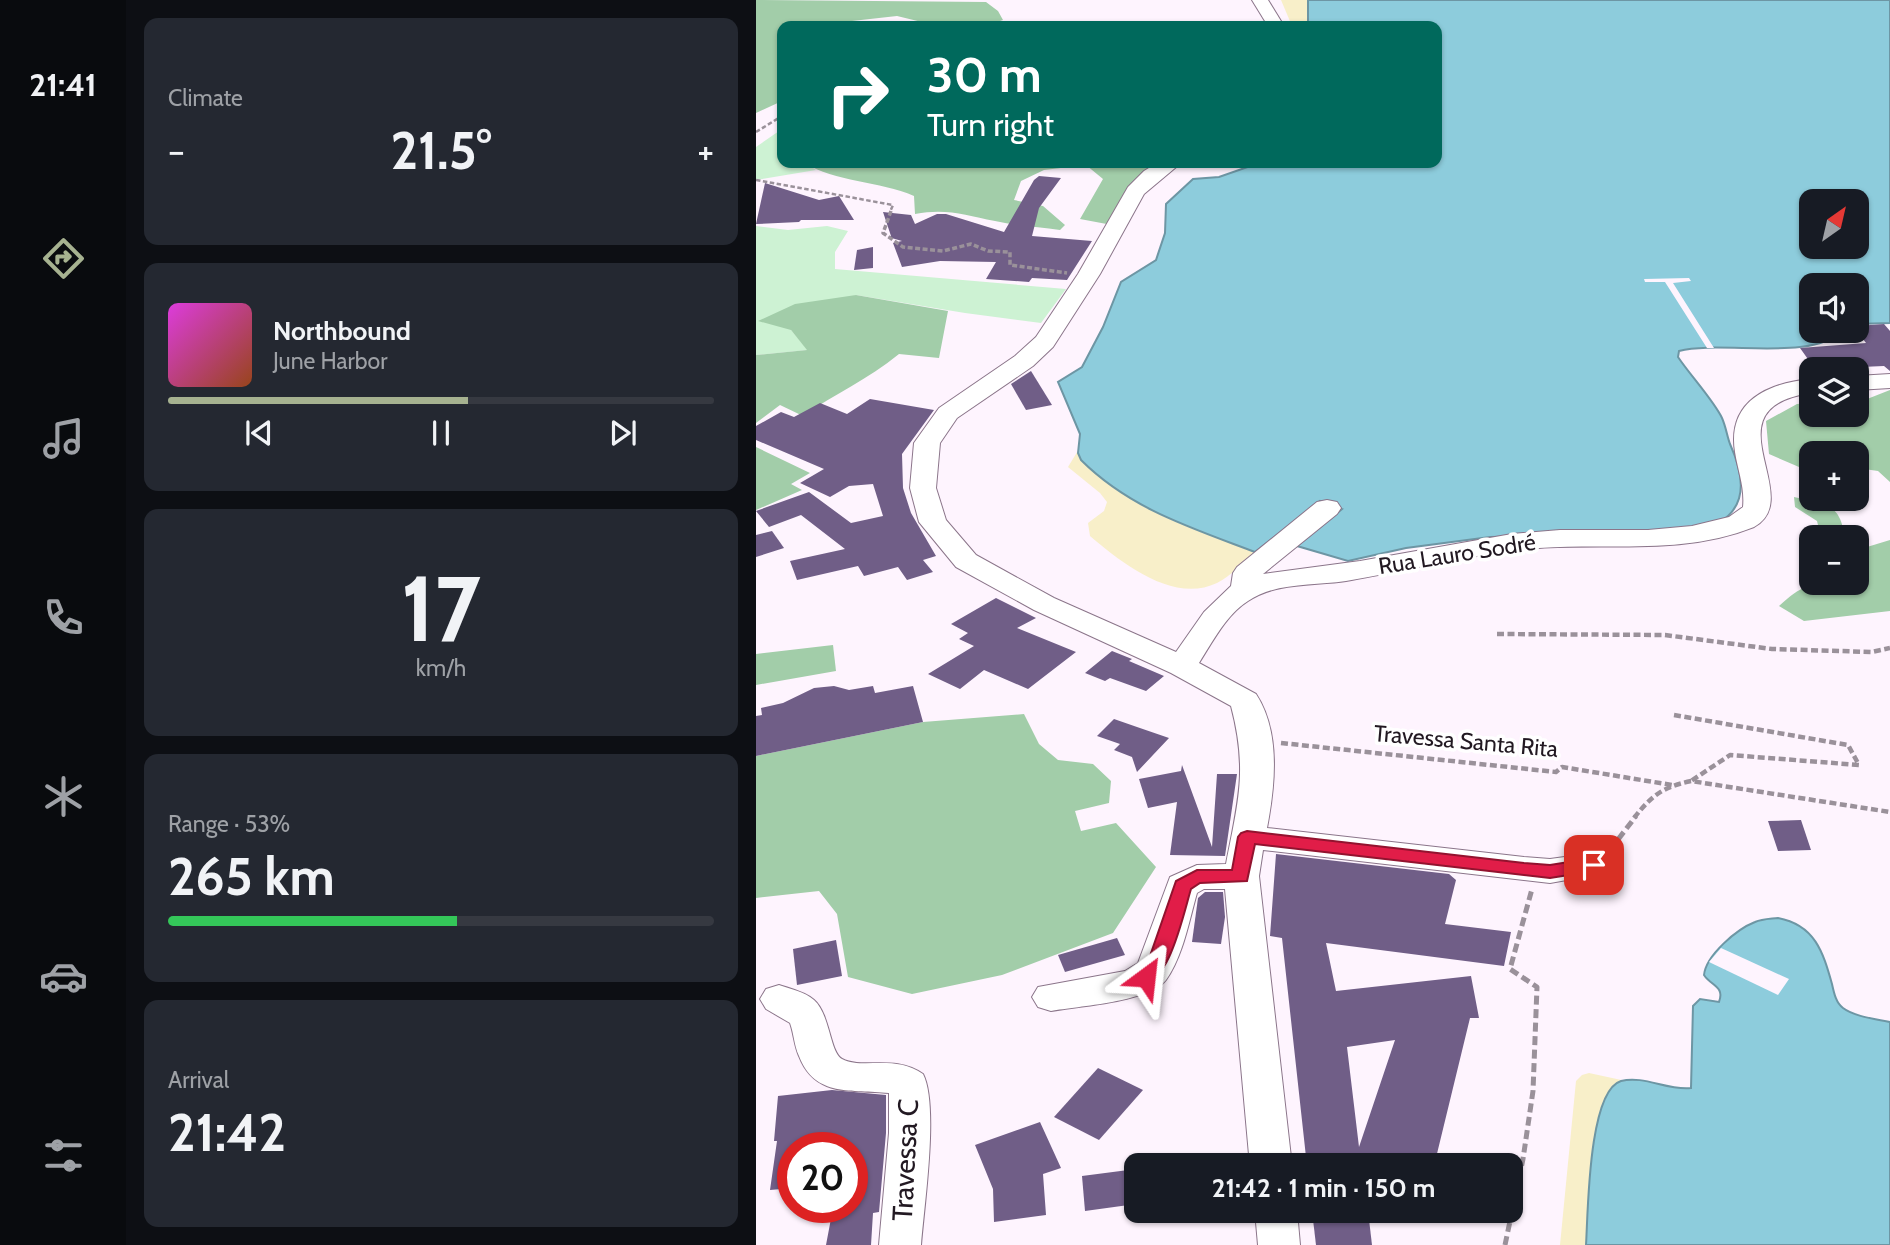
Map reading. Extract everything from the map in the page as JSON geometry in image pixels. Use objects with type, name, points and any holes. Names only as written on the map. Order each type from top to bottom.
[{"type":"street","points":[[1259,0],[1273,21]]},
{"type":"street","points":[[1163,168],[1135,191],[1089,274],[1045,342],[1024,361],[948,413],[927,443],[923,488],[933,522],[966,561],[1044,604],[1182,666],[1245,701],[1256,741],[1258,787],[1241,876],[1270,1153]]},
{"type":"street","points":[[1869,382],[1890,381]]},
{"type":"street","name":"Rua Lauro Sodré","points":[[1182,666],[1221,610],[1245,590],[1276,579],[1337,574],[1507,543],[1672,538],[1746,520],[1755,512],[1759,501],[1745,436],[1747,421],[1771,395],[1799,389]]},
{"type":"street","points":[[1245,590],[1247,573],[1327,508]]},
{"type":"street","points":[[1247,837],[1550,871],[1594,865]]},
{"type":"street","points":[[1051,997],[1125,985],[1146,977],[1159,958],[1182,886],[1197,877],[1241,876]]},
{"type":"street","name":"Travessa C","points":[[779,999],[803,1012],[812,1030],[816,1052],[826,1068],[850,1078],[900,1079],[909,1084],[909,1133],[900,1245]]},
{"type":"street","points":[[1277,1223],[1279,1245]]},
{"type":"path","points":[[756,132],[777,119]]},
{"type":"path","points":[[756,180],[893,205],[883,233],[903,247],[943,251],[971,244],[988,251],[1010,252],[1010,265],[1089,274]]},
{"type":"path","points":[[1497,634],[1665,635],[1772,649],[1872,652],[1890,648]]},
{"type":"path","points":[[1674,715],[1848,745],[1859,765],[1730,755],[1691,781]]},
{"type":"path","name":"Travessa Santa Rita","points":[[1256,741],[1370,749],[1449,762],[1556,772],[1562,768],[1672,785]]},
{"type":"path","points":[[1594,865],[1604,857],[1646,803],[1672,785],[1691,781],[1890,812]]},
{"type":"path","points":[[1505,1245],[1523,1159],[1533,1091],[1537,987],[1510,969],[1533,888],[1556,888],[1550,871]]},
{"type":"green space","points":[[756,0],[986,2],[998,11],[1003,20],[918,21],[897,16],[852,21],[777,21],[777,103],[756,113]]},
{"type":"green space","points":[[777,132],[777,168],[816,170],[756,180],[756,147]]},
{"type":"green space","points":[[815,168],[1061,168],[1044,170],[1021,181],[1014,200],[1043,206],[1065,225],[1060,230],[955,213],[915,214],[914,196]]},
{"type":"green space","points":[[1090,168],[1155,168],[1143,176],[1112,225],[1080,219],[1103,179]]},
{"type":"green space","points":[[756,226],[788,230],[827,226],[848,231],[835,252],[835,269],[1066,289],[1041,323],[856,295],[791,330],[808,350],[756,355]]},
{"type":"green space","points":[[856,295],[948,311],[939,358],[899,354],[803,416],[780,405],[756,423],[756,355],[807,350],[791,330],[758,321],[795,304]]},
{"type":"green space","points":[[1890,390],[1890,482],[1878,471],[1869,470],[1869,441],[1799,441],[1799,467],[1769,454],[1766,421],[1799,404],[1799,427],[1869,427],[1869,398]]},
{"type":"green space","points":[[756,447],[810,473],[791,484],[802,490],[756,510]]},
{"type":"green space","points":[[1794,497],[1799,498],[1799,510],[1795,507]]},
{"type":"green space","points":[[1801,511],[1835,511],[1842,525],[1818,525],[1817,521]]},
{"type":"green space","points":[[1890,540],[1890,611],[1804,621],[1779,606],[1799,590],[1799,595],[1869,595],[1869,546]]},
{"type":"green space","points":[[833,645],[836,671],[756,685],[756,654]]},
{"type":"green space","points":[[1024,714],[1039,744],[1058,760],[1093,764],[1111,781],[1109,803],[1075,811],[1081,831],[1116,823],[1156,867],[1113,933],[1002,975],[912,994],[848,977],[837,914],[819,891],[756,898],[756,756],[923,722]]},
{"type":"sand","points":[[1281,0],[1308,0],[1308,21],[1290,21]]},
{"type":"sand","points":[[1079,449],[1078,453],[1096,472],[1137,502],[1182,524],[1255,552],[1222,580],[1200,588],[1183,588],[1149,578],[1117,558],[1090,536],[1088,523],[1104,511],[1107,502],[1068,467]]},
{"type":"sand","points":[[1589,1073],[1626,1081],[1613,1089],[1597,1127],[1589,1180],[1586,1245],[1560,1245],[1576,1081]]},
{"type":"water","points":[[1308,0],[1890,0],[1890,323],[1869,324],[1869,273],[1799,273],[1799,343],[1819,343],[1788,348],[1697,348],[1679,351],[1678,357],[1722,418],[1740,474],[1739,499],[1734,509],[1726,518],[1697,532],[1490,537],[1406,548],[1348,561],[1297,546],[1342,509],[1320,501],[1255,552],[1185,525],[1120,492],[1081,460],[1078,453],[1080,434],[1058,382],[1082,367],[1103,327],[1121,282],[1156,260],[1165,233],[1166,204],[1193,179],[1219,177],[1245,168],[1442,168],[1442,21],[1308,21]]},
{"type":"water","points":[[1778,918],[1801,927],[1816,942],[1841,1006],[1859,1016],[1890,1022],[1890,1245],[1586,1245],[1589,1183],[1596,1129],[1610,1090],[1621,1081],[1630,1080],[1691,1088],[1693,1006],[1700,999],[1719,1002],[1720,997],[1719,989],[1704,975],[1710,959],[1748,925]]},
{"type":"pier","points":[[1689,278],[1691,281],[1673,283],[1714,348],[1707,348],[1665,282],[1645,282],[1644,279]]},
{"type":"pier","points":[[1721,948],[1789,979],[1778,995],[1709,962]]},
{"type":"building","points":[[1039,176],[1061,178],[1039,208],[1032,236],[1092,241],[1067,280],[1032,278],[1029,282],[986,279],[996,262],[940,261],[902,267],[893,243],[902,241],[888,237],[891,236],[883,212],[911,215],[915,224],[937,214],[946,214],[1004,232],[1034,180]]},
{"type":"building","points":[[765,183],[819,200],[839,196],[854,220],[801,220],[756,224]]},
{"type":"building","points":[[873,247],[873,268],[854,270],[857,250]]},
{"type":"building","points":[[1884,324],[1890,331],[1890,371],[1884,366],[1869,367],[1869,357],[1806,357],[1800,348],[1869,343],[1869,325]]},
{"type":"building","points":[[1031,371],[1052,405],[1026,410],[1011,384]]},
{"type":"building","points":[[870,399],[934,410],[902,454],[903,488],[911,513],[936,556],[923,560],[933,572],[907,580],[898,567],[864,576],[858,566],[797,580],[790,561],[845,549],[801,515],[769,527],[756,511],[809,492],[851,523],[883,516],[873,484],[849,486],[830,497],[800,483],[824,469],[756,440],[756,426],[781,412],[794,417],[820,403],[847,414]]},
{"type":"building","points":[[772,531],[784,548],[756,557],[756,535]]},
{"type":"building","points":[[996,598],[1036,618],[1017,628],[1076,652],[1028,689],[984,670],[960,689],[928,674],[974,646],[959,639],[968,633],[951,624]]},
{"type":"building","points":[[1112,651],[1164,676],[1146,691],[1110,678],[1105,681],[1085,673]]},
{"type":"building","points":[[834,686],[849,690],[873,686],[875,693],[913,686],[923,722],[756,756],[756,716],[762,715],[761,708],[783,703],[814,688]]},
{"type":"building","points":[[1114,719],[1169,738],[1137,772],[1132,757],[1114,750],[1120,744],[1097,736]]},
{"type":"building","points":[[1182,765],[1212,847],[1217,774],[1237,774],[1225,856],[1170,855],[1177,802],[1148,808],[1139,779],[1181,771]]},
{"type":"building","points":[[1801,820],[1811,850],[1778,851],[1768,821]]},
{"type":"building","points":[[1276,854],[1449,874],[1456,880],[1445,924],[1511,932],[1504,966],[1326,943],[1336,991],[1471,976],[1479,1018],[1470,1018],[1437,1153],[1306,1153],[1282,938],[1270,936]],"holes":[[[1395,1040],[1359,1147],[1347,1047]]]},
{"type":"building","points":[[1205,892],[1223,892],[1225,917],[1221,944],[1192,942],[1198,898]]},
{"type":"building","points":[[1117,938],[1125,955],[1065,972],[1058,955]]},
{"type":"building","points":[[836,940],[842,976],[797,985],[793,949]]},
{"type":"building","points":[[1098,1068],[1143,1090],[1099,1140],[1054,1117]]},
{"type":"building","points":[[832,1090],[886,1095],[886,1133],[879,1212],[873,1213],[871,1245],[826,1245],[830,1223],[868,1223],[868,1132],[777,1132],[777,1141],[774,1141],[778,1096]]},
{"type":"building","points":[[1040,1122],[1061,1168],[1043,1174],[1046,1215],[994,1222],[993,1189],[975,1145]]},
{"type":"building","points":[[777,1141],[777,1189],[770,1190]]},
{"type":"building","points":[[1124,1171],[1124,1206],[1085,1211],[1082,1176]]},
{"type":"building","points":[[1313,1223],[1369,1223],[1372,1245],[1316,1245]]},
{"type":"route","points":[[1146,977],[1159,958],[1182,886],[1189,879],[1197,877],[1241,876],[1247,837],[1524,869],[1550,871],[1594,865]]}]
